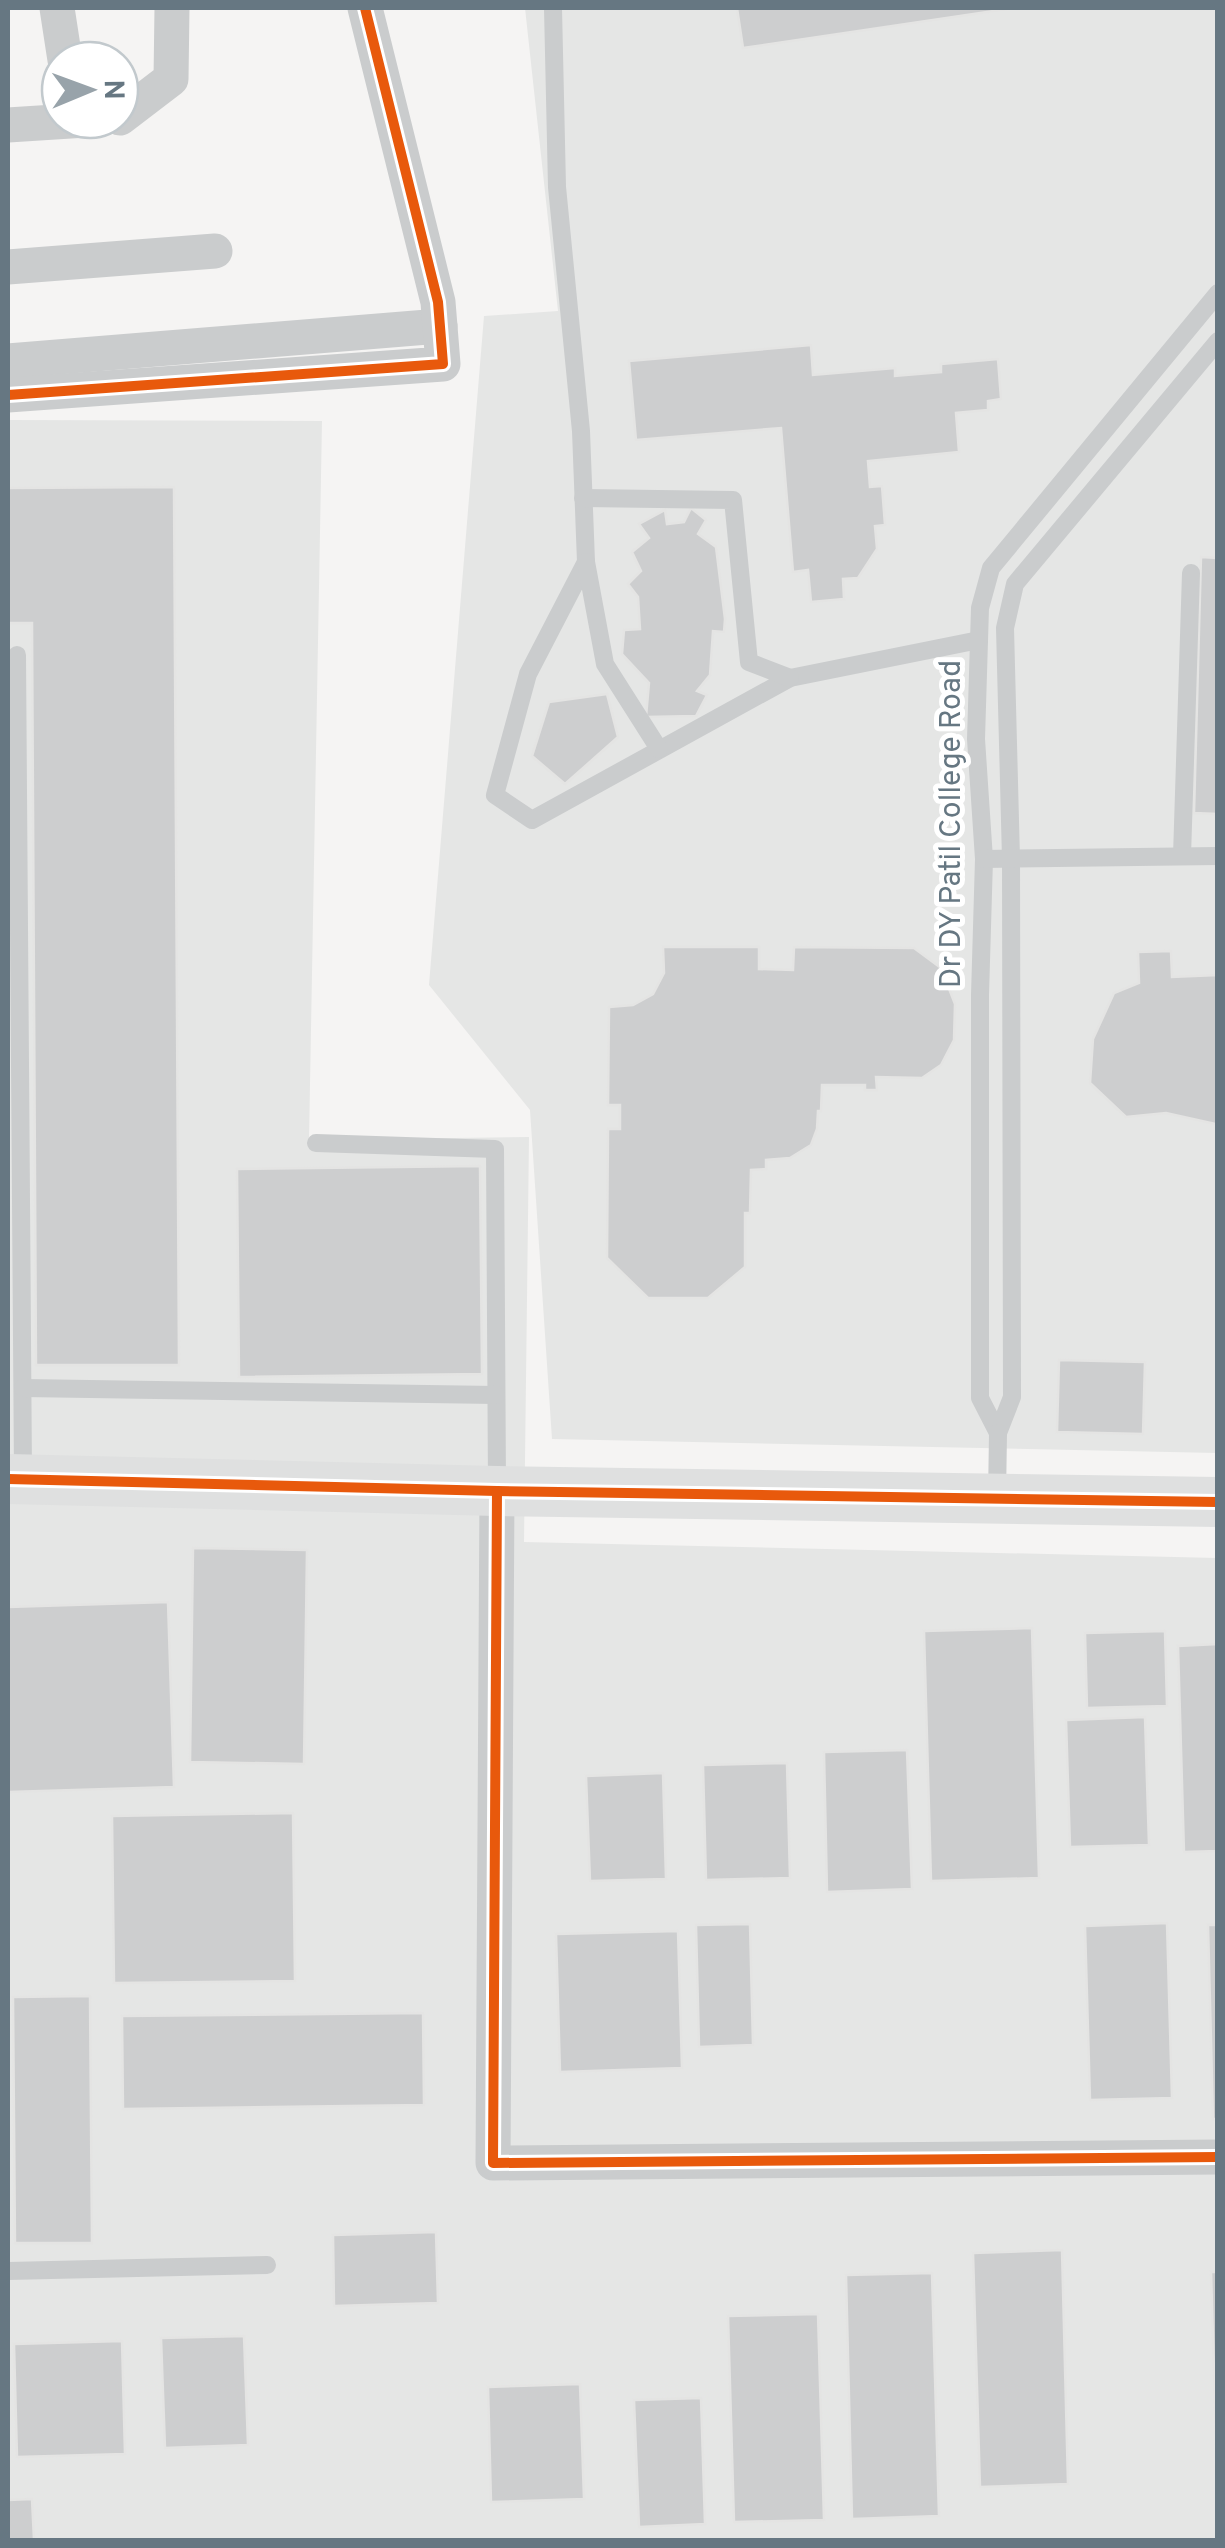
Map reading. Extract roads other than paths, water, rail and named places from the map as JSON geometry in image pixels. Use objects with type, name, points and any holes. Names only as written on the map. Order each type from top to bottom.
[{"type":"street","points":[[57,8],[61,40]]},
{"type":"street","points":[[140,103],[171,80],[172,8]]},
{"type":"street","points":[[8,395],[443,364],[438,302],[365,8]]},
{"type":"street","points":[[8,125],[40,123]]},
{"type":"street","points":[[8,266],[215,251]]},
{"type":"street","points":[[8,361],[440,326]]},
{"type":"street","points":[[15,1480],[496,1492],[1218,1502]]},
{"type":"street","points":[[496,1492],[493,2163],[1218,2158]]},
{"type":"lane","points":[[552,8],[558,187],[581,431],[586,562],[606,664],[659,749]]},
{"type":"lane","name":"Dr DY Patil College Road","points":[[998,1433],[980,1398],[984,859],[976,739],[980,608],[992,568],[1218,293]]},
{"type":"lane","name":"Dr DY Patil College Road","points":[[998,1498],[998,1433],[1012,1396],[1011,859],[1005,628],[1015,584],[1218,340]]},
{"type":"lane","points":[[583,498],[733,500],[749,662],[790,678]]},
{"type":"lane","points":[[586,562],[528,674],[495,795],[532,820],[790,678],[979,649]]},
{"type":"lane","points":[[1182,856],[1192,572]]},
{"type":"lane","points":[[15,1480],[23,1388],[17,654]]},
{"type":"lane","points":[[984,859],[1218,856]]},
{"type":"lane","points":[[316,1142],[495,1149],[496,1492]]},
{"type":"lane","points":[[23,1388],[496,1394]]},
{"type":"lane","points":[[8,2271],[267,2265]]}]
